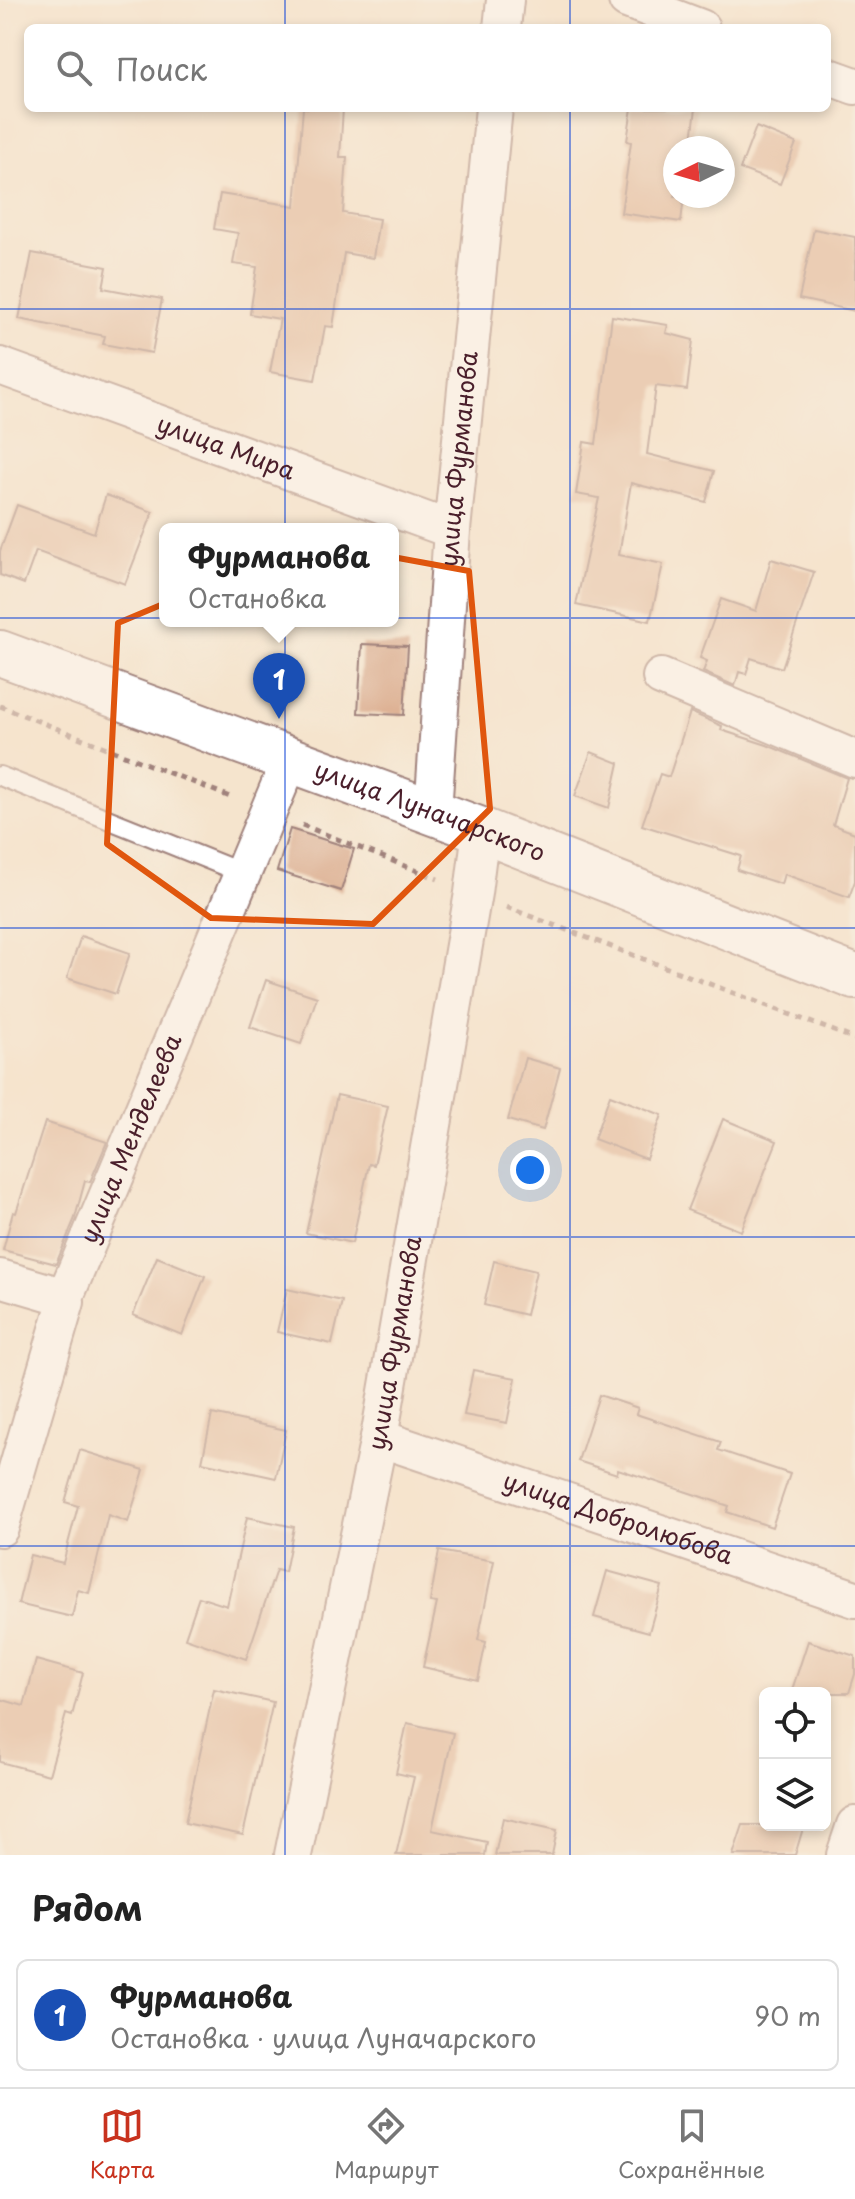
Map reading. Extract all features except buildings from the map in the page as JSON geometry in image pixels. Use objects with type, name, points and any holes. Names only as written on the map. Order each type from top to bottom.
[{"type":"main road","name":"улица Луначарского","points":[[0,653],[481,830],[855,977]]},
{"type":"street","points":[[502,24],[505,0]]},
{"type":"street","points":[[627,0],[690,24]]},
{"type":"street","points":[[831,77],[855,86]]},
{"type":"street","name":"улица Фурманова","points":[[433,812],[452,530],[494,112]]},
{"type":"street","name":"улица Мира","points":[[0,366],[452,530]]},
{"type":"street","points":[[661,677],[855,759]]},
{"type":"street","name":"улица Менделеева","points":[[0,1528],[65,1297],[290,760]]},
{"type":"street","name":"улица Фурманова","points":[[293,1855],[379,1438],[473,893],[481,830]]},
{"type":"street","points":[[0,1278],[65,1297]]},
{"type":"street","name":"улица Добролюбова","points":[[379,1438],[855,1599]]},
{"type":"street","points":[[845,1855],[855,1825]]},
{"type":"lane","points":[[0,776],[242,873]]},
{"type":"path","points":[[0,706],[473,893],[855,1039]]},
{"type":"highlighted area","points":[[311,542],[469,571],[490,809],[373,924],[211,918],[107,844],[118,623]]},
{"type":"place","name":"Фурманова","points":[[279,719]]}]
